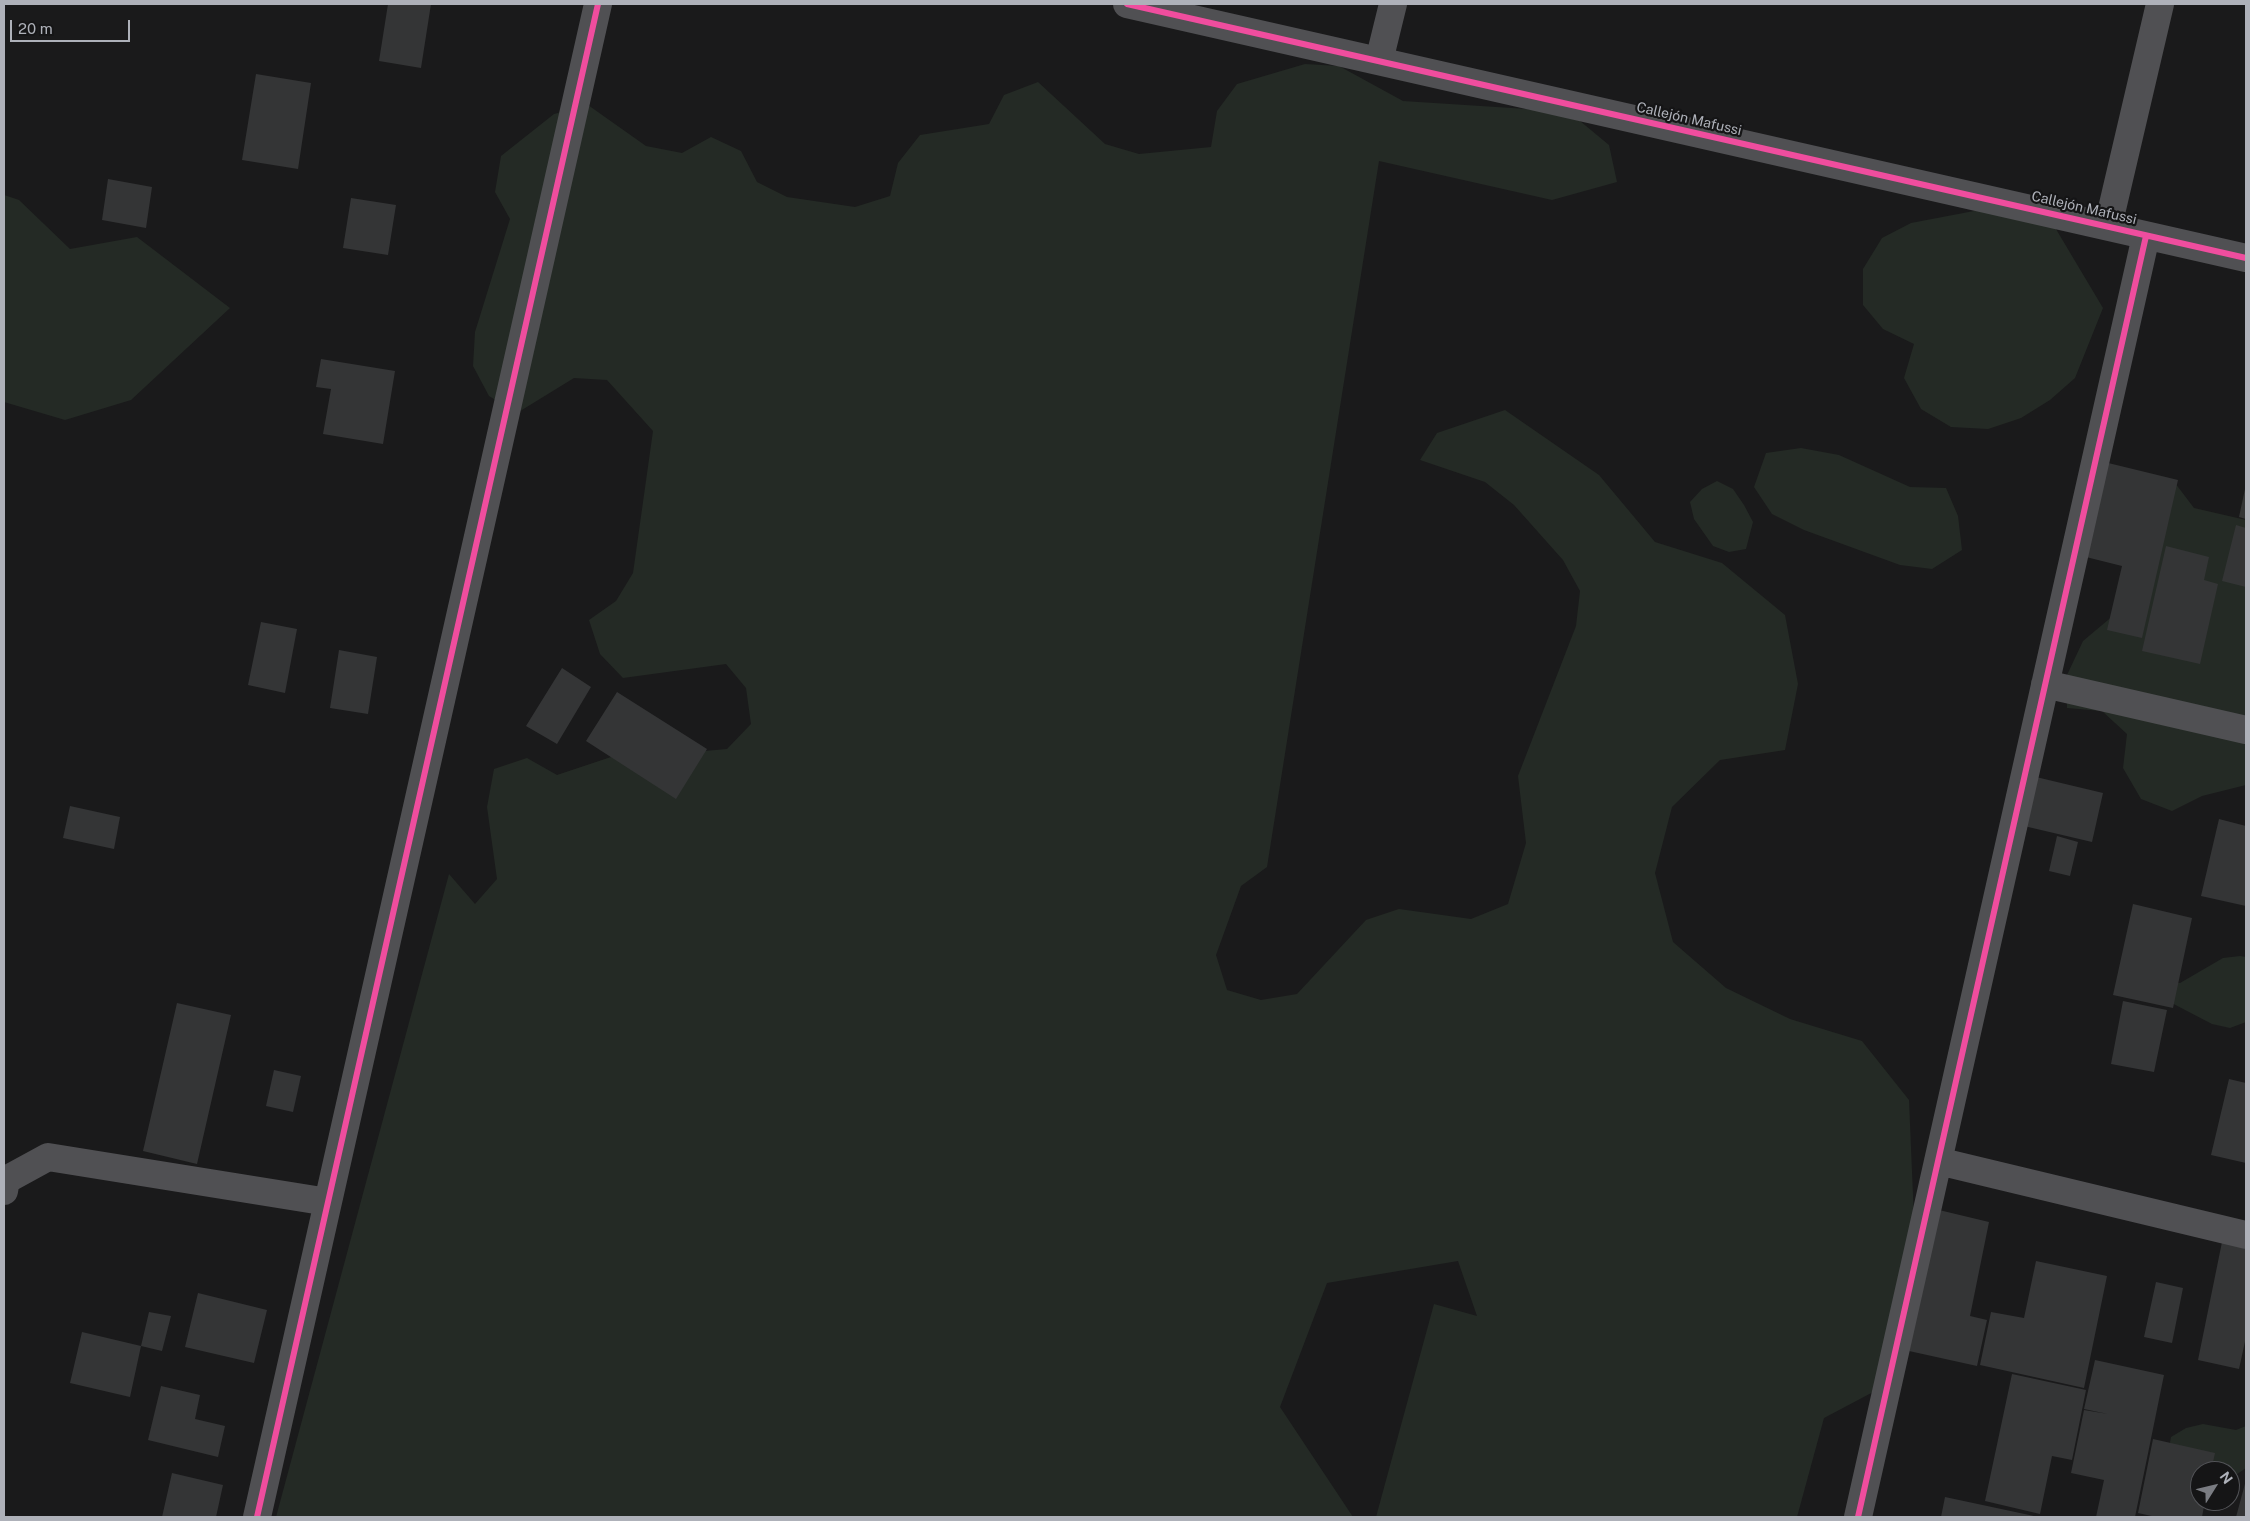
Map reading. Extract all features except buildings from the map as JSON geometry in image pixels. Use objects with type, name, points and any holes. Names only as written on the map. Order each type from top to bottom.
[{"type":"street","points":[[257,1517],[598,4]]},
{"type":"street","name":"Callejón Mafussi","points":[[1127,4],[2246,258]]},
{"type":"street","points":[[1379,61],[1392,4]]},
{"type":"street","points":[[2108,226],[2160,4]]},
{"type":"street","points":[[1858,1517],[2146,236]]},
{"type":"street","points":[[2045,684],[2246,730]]},
{"type":"street","points":[[4,1191],[6,1180],[48,1157],[328,1202]]},
{"type":"street","points":[[1938,1161],[2246,1235]]},
{"type":"shaded area","points":[[1305,64],[1339,66],[1403,101],[1543,110],[1580,121],[1609,145],[1617,182],[1552,200],[1379,161],[1267,867],[1241,886],[1216,955],[1227,990],[1261,1000],[1297,994],[1366,920],[1399,909],[1471,919],[1508,904],[1526,843],[1518,776],[1576,626],[1580,591],[1563,560],[1514,505],[1485,482],[1420,460],[1437,433],[1505,410],[1599,475],[1655,542],[1722,563],[1785,615],[1798,684],[1785,750],[1720,760],[1672,807],[1655,873],[1673,942],[1726,988],[1790,1019],[1862,1041],[1909,1100],[1915,1243],[1892,1382],[1824,1418],[1797,1517],[1376,1517],[1434,1304],[1477,1316],[1458,1261],[1327,1283],[1280,1407],[1353,1517],[276,1517],[449,874],[475,904],[497,879],[487,807],[494,769],[527,758],[557,775],[659,741],[693,752],[727,749],[751,724],[746,688],[726,664],[623,678],[600,654],[589,620],[616,601],[633,573],[653,431],[607,380],[574,378],[517,413],[489,396],[473,366],[475,332],[510,219],[495,192],[501,156],[554,114],[588,105],[646,146],[682,153],[711,137],[741,151],[757,182],[787,197],[855,207],[890,196],[898,163],[920,135],[989,124],[1004,95],[1038,82],[1105,144],[1139,154],[1211,147],[1217,111],[1237,84]]},
{"type":"shaded area","points":[[4,195],[19,200],[70,249],[137,237],[230,308],[131,400],[65,420],[4,402]]},
{"type":"shaded area","points":[[2016,203],[2047,214],[2103,308],[2075,378],[2050,400],[2021,418],[1988,429],[1951,427],[1921,409],[1904,378],[1914,344],[1883,329],[1863,305],[1863,269],[1882,238],[1911,223]]},
{"type":"shaded area","points":[[1801,448],[1839,455],[1910,487],[1946,488],[1958,516],[1962,550],[1932,569],[1900,565],[1804,530],[1772,514],[1754,487],[1766,453]]},
{"type":"shaded area","points":[[2172,479],[2194,508],[2246,520],[2246,785],[2202,796],[2172,811],[2141,799],[2123,768],[2127,734],[2102,711],[2067,708],[2067,675],[2083,641],[2133,599],[2144,499]]},
{"type":"shaded area","points":[[1717,481],[1733,489],[1753,522],[1746,549],[1729,552],[1713,546],[1694,519],[1690,502],[1702,489]]},
{"type":"shaded area","points":[[2246,957],[2246,1022],[2230,1028],[2212,1024],[2164,999],[2144,980],[2180,983],[2223,958]]},
{"type":"shaded area","points":[[2203,1424],[2236,1430],[2246,1426],[2246,1468],[2240,1472],[2240,1461],[2190,1461],[2190,1465],[2168,1453],[2171,1437],[2186,1428]]},
{"type":"cycle path","points":[[257,1517],[598,4]]},
{"type":"cycle path","points":[[1127,4],[2246,258]]},
{"type":"cycle path","points":[[1858,1517],[2146,236]]}]
